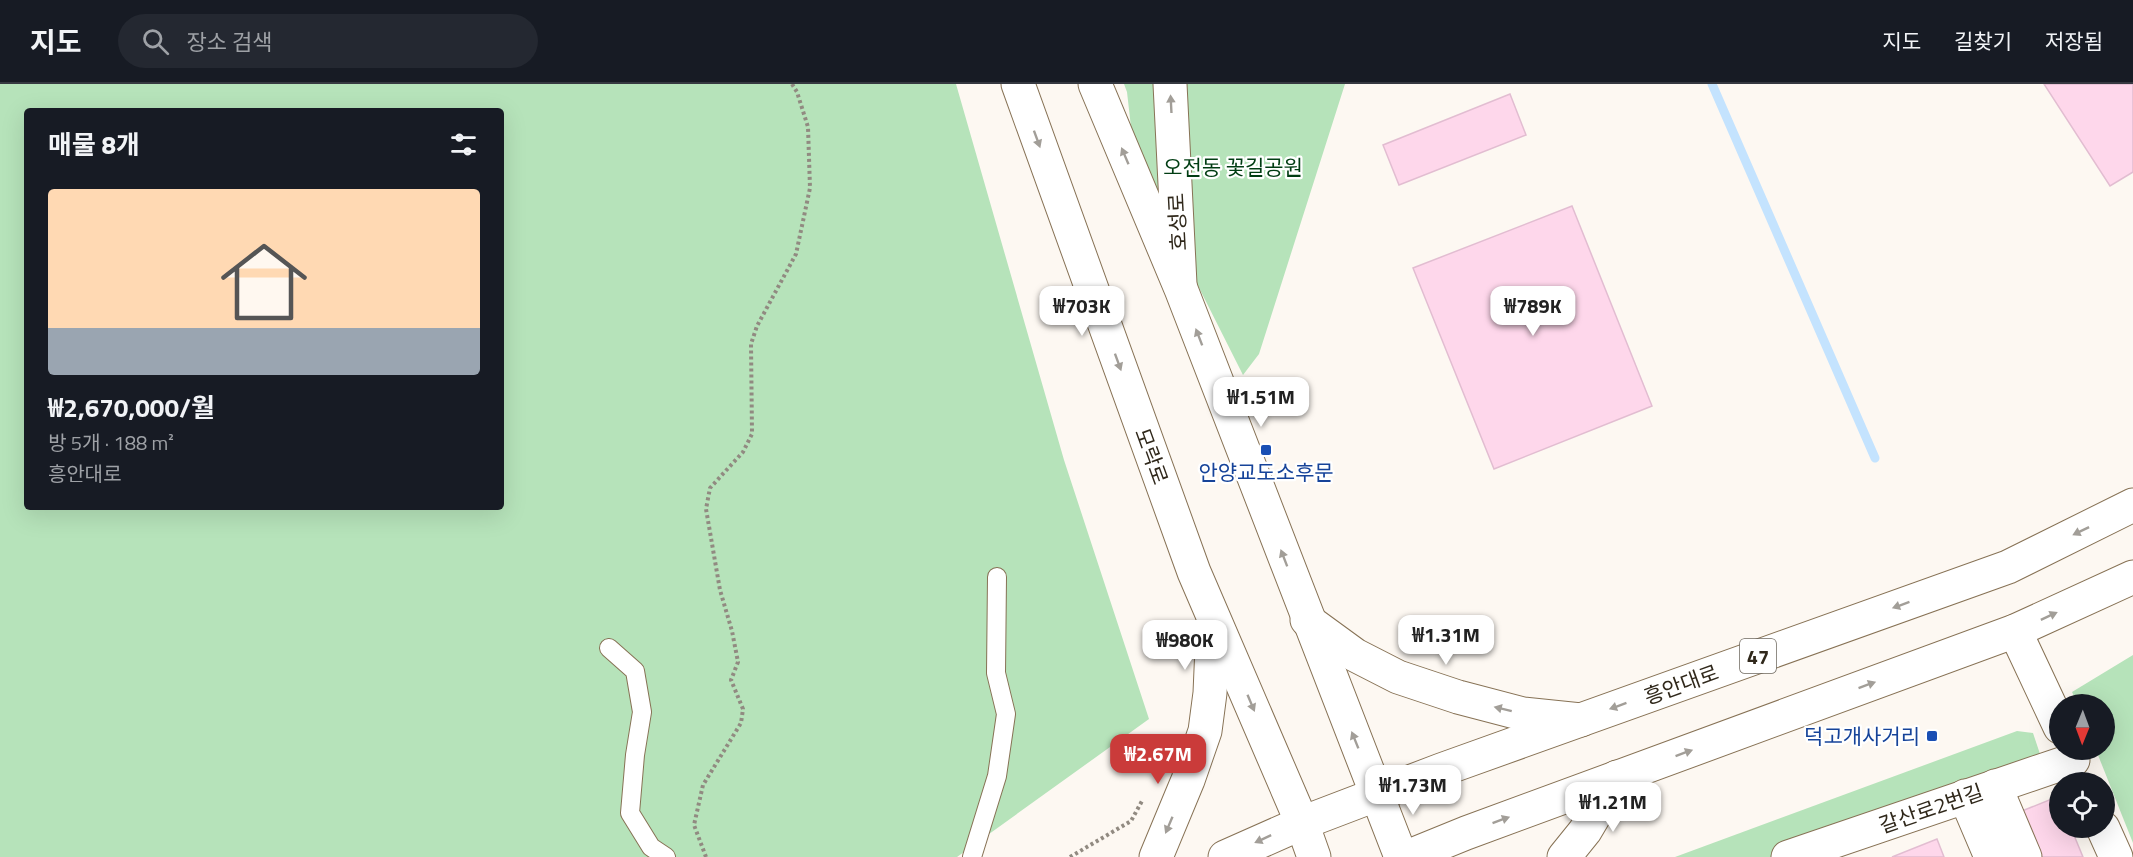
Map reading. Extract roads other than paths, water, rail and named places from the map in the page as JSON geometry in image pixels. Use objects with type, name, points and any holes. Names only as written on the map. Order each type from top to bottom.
[{"type":"street","name":"모락로","points":[[1017,84],[1194,572],[1302,823],[1314,857]]},
{"type":"street","points":[[1095,84],[1180,289],[1401,857]]},
{"type":"street","name":"호성로","points":[[1170,84],[1180,289]]},
{"type":"street","name":"흥안대로","points":[[1225,857],[1302,823],[1377,794],[2008,567],[2133,505]]},
{"type":"street","points":[[1407,857],[1466,833],[2015,631],[2133,577]]},
{"type":"street","points":[[1156,857],[1188,780],[1205,731],[1210,693],[1213,616]]},
{"type":"street","points":[[1307,620],[1355,655],[1398,677],[1458,698],[1523,714],[1581,720]]},
{"type":"street","points":[[2015,631],[2049,704]]},
{"type":"street","name":"갈산로2번길","points":[[1788,857],[1980,791],[2075,764]]},
{"type":"street","points":[[1564,857],[1585,831],[1617,777]]},
{"type":"street","points":[[1980,791],[1991,857]]},
{"type":"street","points":[[1980,791],[2025,857]]},
{"type":"street","points":[[2107,838],[2115,857]]},
{"type":"lane","points":[[972,857],[997,776],[1006,714],[996,674],[997,577]]},
{"type":"lane","points":[[609,648],[634,671],[642,712],[635,754],[630,813],[651,847],[666,857]]},
{"type":"waterway","points":[[1712,84],[1875,458]]},
{"type":"place","name":"안양교도소후문","points":[[1266,450]]},
{"type":"place","name":"덕고개사거리","points":[[1932,736]]},
{"type":"park label","name":"오전동 꽃길공원","points":[[1233,167]]}]
